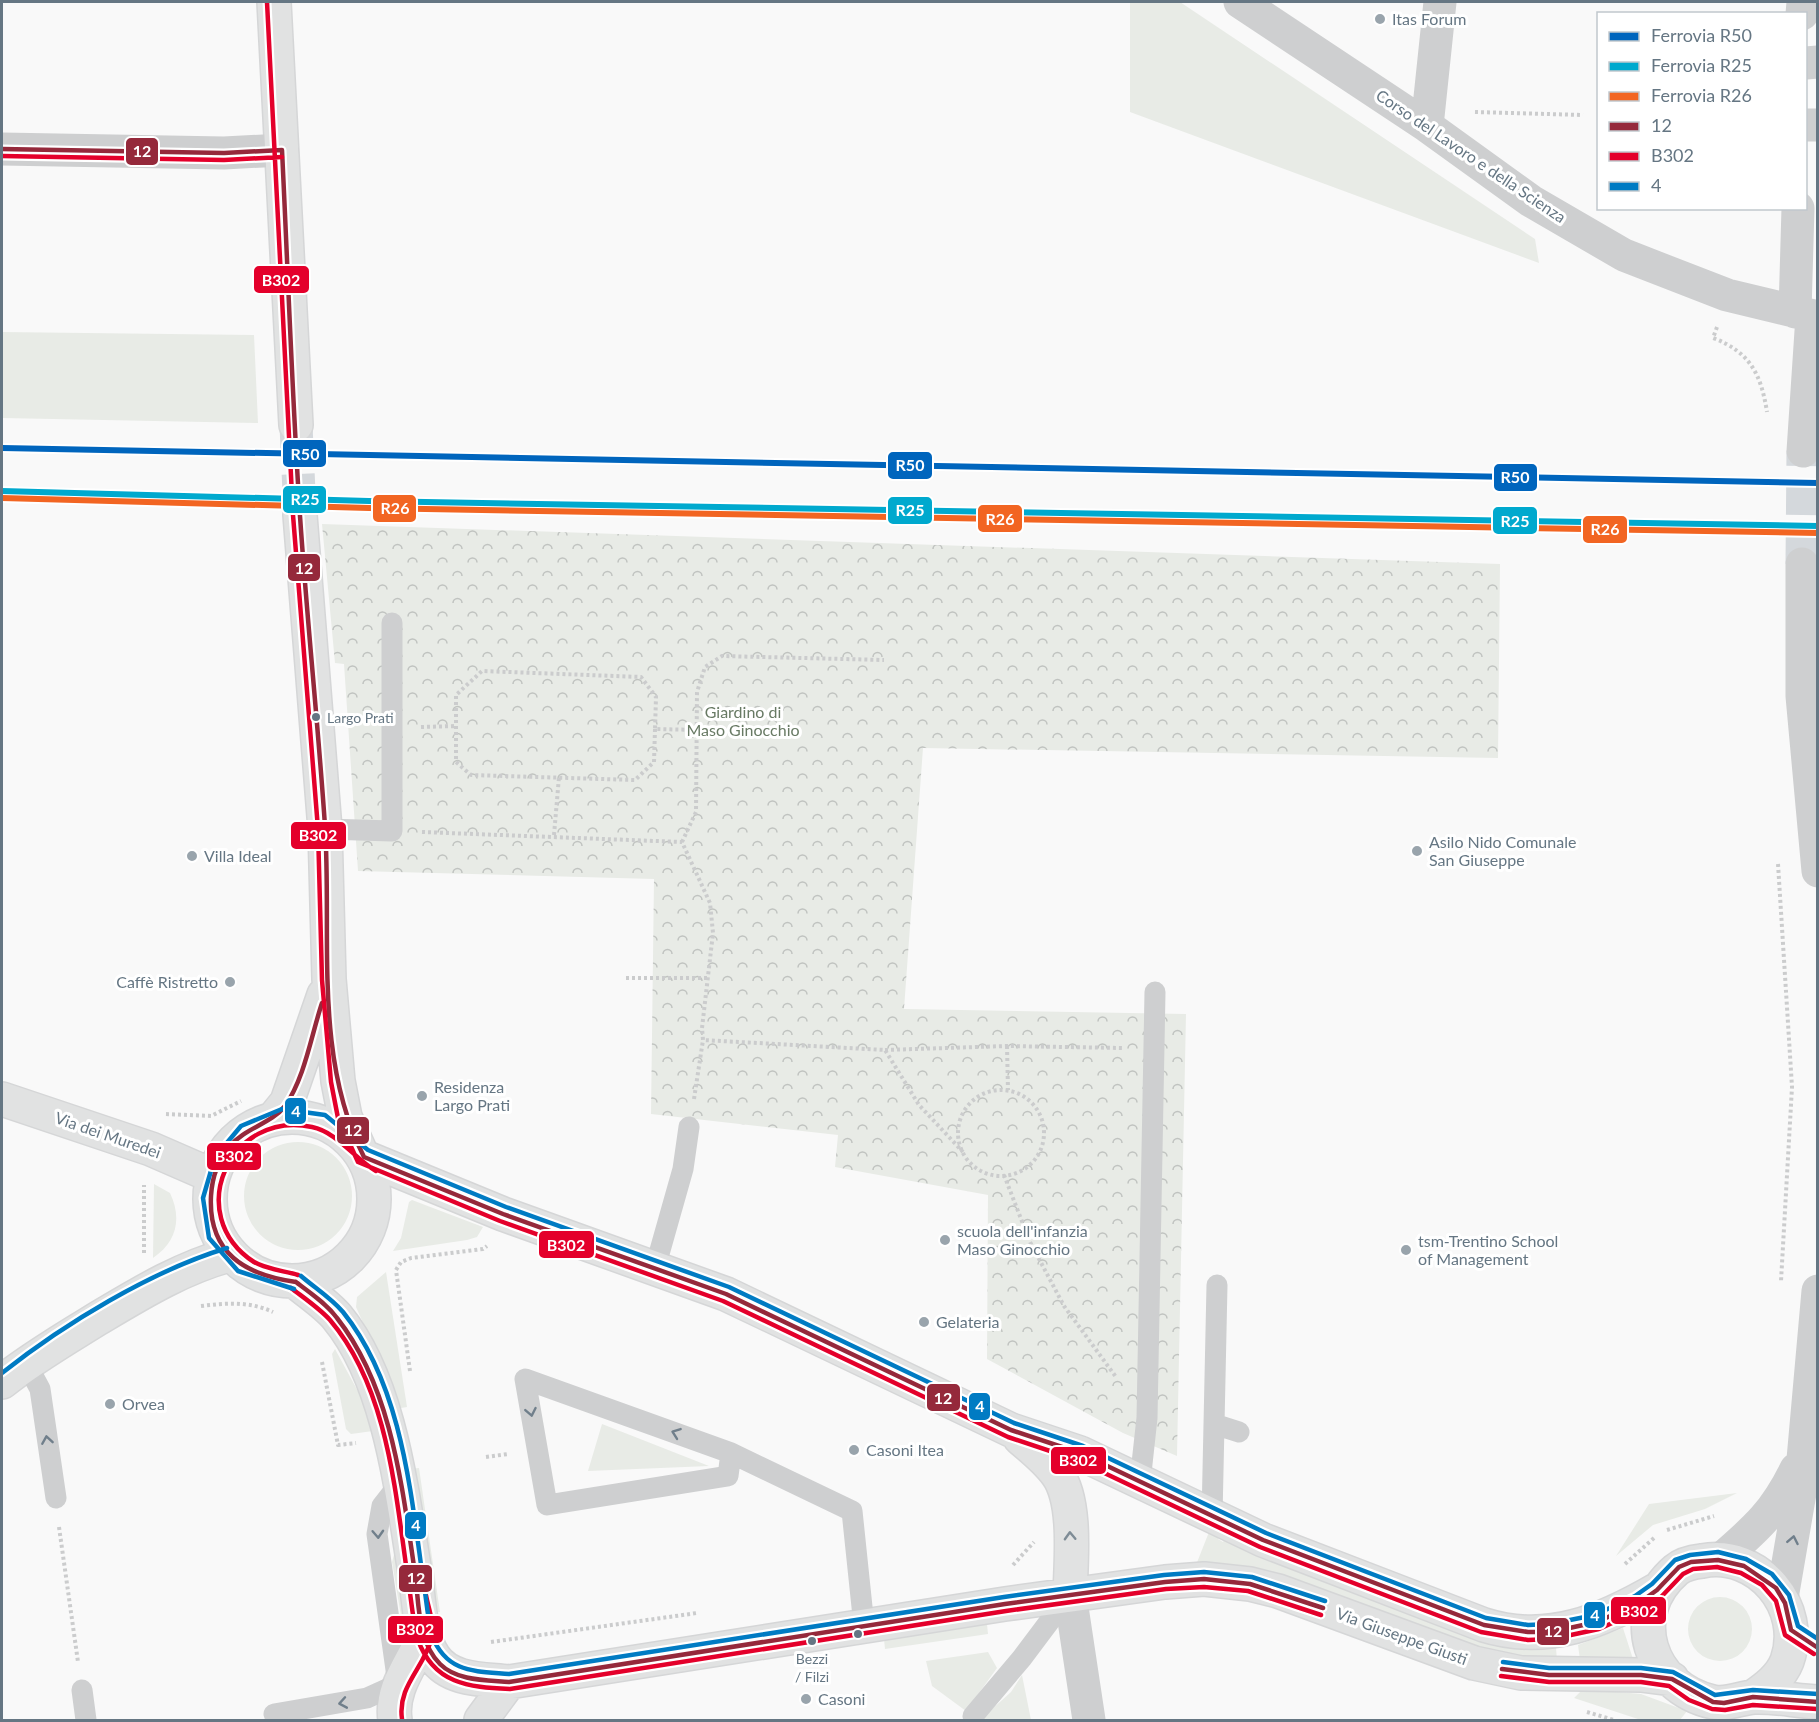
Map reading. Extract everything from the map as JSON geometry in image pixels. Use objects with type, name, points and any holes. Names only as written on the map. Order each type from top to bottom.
[{"type":"street","points":[[274,2],[296,425]]},
{"type":"street","name":"Corso del Lavoro e della Scienza","points":[[1240,2],[1427,126],[1531,201],[1624,255],[1727,295],[1808,315]]},
{"type":"street","points":[[1427,126],[1440,2]]},
{"type":"street","points":[[2,149],[224,153],[282,150]]},
{"type":"street","points":[[1798,210],[1808,315],[1803,451]]},
{"type":"street","points":[[300,515],[325,828],[329,979],[338,1081],[345,1117],[363,1155],[375,1194],[374,1216],[366,1237],[353,1255],[336,1269],[320,1277],[296,1282],[272,1279],[250,1270],[229,1255],[218,1239],[210,1207],[213,1176],[223,1155],[237,1138],[255,1126],[274,1118],[294,1116],[313,1119],[332,1126],[348,1138],[363,1155]]},
{"type":"street","points":[[1802,564],[1802,696],[1818,871]]},
{"type":"street","points":[[274,1118],[287,1102],[329,979]]},
{"type":"street","name":"Via dei Muredei","points":[[2,1099],[152,1149],[213,1176]]},
{"type":"street","name":"Via Giuseppe Giusti","points":[[363,1155],[503,1214],[726,1294],[1011,1431],[1080,1453],[1212,1517],[1473,1621],[1512,1633],[1544,1633],[1578,1627],[1618,1613],[1658,1589],[1680,1566],[1721,1559],[1753,1571],[1775,1587],[1804,1639],[1777,1678],[1753,1697]]},
{"type":"street","points":[[14,1373],[155,1284],[208,1260],[229,1255]]},
{"type":"street","points":[[296,1282],[336,1316],[350,1335],[372,1381],[391,1439],[425,1634],[434,1658],[458,1676],[509,1682],[1070,1594],[1089,1720]]},
{"type":"street","points":[[1782,1598],[1800,1493],[1801,1460],[1818,1292]]},
{"type":"street","name":"Via Giuseppe Giusti","points":[[1011,1431],[1045,1459],[1058,1475],[1066,1491],[1071,1552],[1070,1594],[1204,1579],[1250,1584],[1278,1591],[1474,1663],[1521,1673],[1641,1675],[1672,1679]]},
{"type":"street","points":[[1721,1559],[1762,1524],[1781,1500],[1801,1460]]},
{"type":"street","name":"Via Giuseppe Giusti","points":[[1658,1589],[1651,1604],[1648,1635],[1658,1664],[1672,1679],[1693,1693],[1706,1711],[1725,1703],[1753,1697],[1818,1702]]},
{"type":"street","points":[[395,1720],[393,1707],[398,1684],[413,1662],[425,1634]]},
{"type":"street","points":[[481,1720],[509,1682]]},
{"type":"lane","points":[[325,828],[392,831],[392,623]]},
{"type":"lane","points":[[1140,1482],[1147,1419],[1155,992]]},
{"type":"lane","points":[[655,1268],[683,1170],[689,1127]]},
{"type":"lane","points":[[1212,1517],[1217,1285]]},
{"type":"lane","points":[[14,1373],[40,1389],[55,1508]]},
{"type":"lane","points":[[731,1453],[728,1476],[547,1505],[525,1379],[731,1453],[852,1511],[864,1626]]},
{"type":"lane","points":[[1214,1424],[1239,1432]]},
{"type":"lane","points":[[274,1714],[367,1698],[398,1684],[377,1534],[382,1506],[400,1483]]},
{"type":"lane","points":[[973,1716],[1022,1658],[1070,1594]]},
{"type":"lane","points":[[82,1690],[86,1720]]},
{"type":"path","points":[[1475,112],[1583,116]]},
{"type":"path","points":[[1718,323],[1713,338],[1744,354],[1764,392]]},
{"type":"path","points":[[689,1127],[703,1040],[713,933],[710,903],[682,842],[696,812],[697,692],[705,667],[722,656],[884,660]]},
{"type":"path","points":[[482,671],[641,677],[656,697],[655,729],[654,762],[635,780],[471,775],[456,762],[456,695],[482,671]]},
{"type":"path","points":[[655,729],[698,729]]},
{"type":"path","points":[[554,835],[559,777]]},
{"type":"path","points":[[392,831],[554,835],[682,842]]},
{"type":"path","points":[[1778,861],[1792,1087],[1781,1287]]},
{"type":"path","points":[[626,978],[708,978]]},
{"type":"path","points":[[703,1040],[885,1050],[1007,1046],[1154,1049]]},
{"type":"path","points":[[1007,1046],[1008,1090]]},
{"type":"path","points":[[885,1050],[919,1105],[963,1152],[980,1170],[992,1175],[1004,1175],[1030,1165],[1038,1154],[1044,1135],[1040,1114],[1032,1103],[1008,1090],[982,1094],[963,1113],[959,1139],[963,1152]]},
{"type":"path","points":[[164,1114],[211,1116],[231,1108],[249,1095]]},
{"type":"path","points":[[144,1174],[144,1260]]},
{"type":"path","points":[[1004,1175],[1030,1242],[1064,1306],[1147,1419]]},
{"type":"path","points":[[411,1379],[396,1270],[401,1262],[411,1258],[483,1249],[489,1243]]},
{"type":"path","points":[[196,1306],[228,1303],[258,1305],[276,1314]]},
{"type":"path","points":[[320,1351],[338,1445],[365,1443]]},
{"type":"path","points":[[55,1508],[82,1690]]},
{"type":"path","points":[[1619,1570],[1648,1542],[1673,1527],[1721,1512]]},
{"type":"path","points":[[1005,1568],[1025,1554],[1038,1534]]},
{"type":"path","points":[[538,1636],[699,1613]]},
{"type":"green space","points":[[1130,2],[1180,2],[1535,239],[1539,263],[1130,112]]},
{"type":"green space","points":[[2,332],[254,335],[258,423],[2,418]]},
{"type":"green space","name":"Giardino di Maso Ginocchio","points":[[322,524],[1500,564],[1498,758],[923,748],[904,1009],[1186,1014],[1177,1456],[1123,1433],[987,1359],[988,1195],[835,1167],[838,1135],[651,1114],[654,879],[358,871],[344,664],[335,663]]},
{"type":"green space","points":[[298,1142],[319,1146],[336,1158],[348,1175],[352,1196],[348,1217],[336,1234],[319,1246],[298,1250],[277,1246],[260,1234],[248,1217],[244,1196],[248,1175],[260,1158],[277,1146]]},
{"type":"green space","points":[[154,1184],[170,1193],[176,1211],[176,1220],[172,1237],[161,1252],[153,1258]]},
{"type":"green space","points":[[412,1200],[483,1227],[477,1237],[467,1240],[393,1251],[401,1238],[409,1202]]},
{"type":"green space","points":[[386,1272],[407,1407],[395,1409],[356,1307],[357,1297]]},
{"type":"green space","points":[[335,1349],[360,1395],[373,1431],[351,1434],[346,1429],[332,1354]]},
{"type":"green space","points":[[602,1424],[709,1466],[588,1471]]},
{"type":"green space","points":[[419,1468],[440,1612],[431,1613],[409,1469]]},
{"type":"green space","points":[[1737,1493],[1705,1509],[1653,1525],[1616,1556],[1649,1504]]},
{"type":"green space","points":[[1209,1532],[1219,1536],[1218,1539],[1223,1542],[1225,1539],[1513,1647],[1556,1648],[1557,1661],[1514,1660],[1196,1565]]},
{"type":"green space","points":[[398,1540],[410,1619],[403,1628],[392,1562]]},
{"type":"green space","points":[[1720,1597],[1732,1599],[1743,1606],[1750,1617],[1752,1629],[1750,1641],[1743,1652],[1732,1659],[1720,1661],[1708,1659],[1697,1652],[1690,1641],[1688,1629],[1690,1617],[1697,1606],[1708,1599]]},
{"type":"green space","points":[[987,1624],[988,1634],[885,1649],[884,1639]]},
{"type":"green space","points":[[1623,1628],[1633,1659],[1580,1660],[1578,1645]]},
{"type":"green space","points":[[988,1652],[997,1668],[966,1711],[932,1686],[926,1661]]},
{"type":"green space","points":[[1022,1675],[1031,1720],[980,1720],[1011,1692]]},
{"type":"green space","points":[[1583,1689],[1641,1694],[1687,1711],[1680,1720],[1641,1720],[1574,1698]]},
{"type":"tunnel","points":[[296,425],[300,515]]},
{"type":"tunnel","points":[[1802,564],[1803,451]]},
{"type":"rail line","name":"R50","points":[[2,448],[1818,483]]},
{"type":"rail line","name":"R25","points":[[2,491],[369,501],[1818,526]]},
{"type":"rail line","name":"R26","points":[[2,498],[369,508],[1818,533]]},
{"type":"transit line","name":"B302","points":[[267,2],[293,515],[318,829],[322,980],[331,1082],[338,1118],[358,1162],[500,1221],[723,1301],[1008,1437],[1077,1460],[1260,1547],[1481,1632],[1528,1640],[1552,1639],[1599,1629],[1643,1609],[1662,1596],[1683,1574],[1693,1569],[1717,1567],[1741,1573],[1762,1585],[1776,1601],[1785,1635],[1814,1654]]},
{"type":"transit line","name":"12","points":[[2,149],[224,153],[282,150]]},
{"type":"transit line","name":"12","points":[[282,150],[300,516],[325,826],[328,995],[331,1037],[337,1078],[348,1119],[364,1157],[503,1214],[726,1294],[1011,1430],[1080,1453],[1263,1540],[1484,1625],[1528,1632],[1551,1632],[1597,1622],[1639,1603],[1657,1590],[1679,1567],[1691,1562],[1718,1560],[1744,1566],[1776,1588],[1785,1603],[1791,1630],[1818,1648]]},
{"type":"transit line","name":"B302","points":[[2,156],[224,160],[282,157]]},
{"type":"transit line","name":"12","points":[[296,1282],[261,1274],[233,1258],[223,1246],[216,1232],[211,1196],[214,1176],[230,1146],[279,1112],[292,1095],[303,1069],[322,1003]]},
{"type":"transit line","name":"4","points":[[294,1289],[238,1271],[209,1238],[203,1198],[215,1157],[241,1126],[282,1109],[325,1115],[368,1150],[506,1207],[729,1287],[1014,1423],[1083,1446],[1266,1533],[1486,1618],[1528,1625],[1550,1624],[1595,1615],[1635,1596],[1652,1584],[1675,1560],[1690,1555],[1718,1552],[1746,1559],[1772,1574],[1789,1595],[1798,1626],[1818,1639]]},
{"type":"transit line","name":"B302","points":[[298,1275],[254,1262],[232,1242],[221,1219],[219,1194],[225,1170],[239,1149],[258,1134],[283,1126],[312,1127],[330,1134],[376,1171]]},
{"type":"transit line","name":"4","points":[[2,1373],[53,1336],[109,1301],[168,1270],[227,1248]]},
{"type":"transit line","name":"4","points":[[301,1276],[343,1312],[362,1340],[378,1370],[390,1403],[407,1470],[432,1636],[445,1657],[463,1668],[509,1674],[1004,1597],[1164,1575],[1204,1572],[1252,1577],[1325,1601]]},
{"type":"transit line","name":"12","points":[[296,1282],[333,1313],[356,1346],[371,1375],[392,1440],[399,1473],[423,1633],[432,1655],[440,1664],[463,1677],[509,1682],[1005,1604],[1165,1582],[1204,1579],[1250,1584],[1323,1608]]},
{"type":"transit line","name":"B302","points":[[291,1288],[330,1320],[349,1347],[364,1376],[376,1407],[392,1473],[418,1640],[433,1666],[454,1680],[480,1687],[510,1689],[1006,1611],[1166,1589],[1204,1587],[1248,1591],[1321,1615]]},
{"type":"transit line","name":"B302","points":[[402,1719],[407,1686],[424,1658],[433,1632],[426,1595]]},
{"type":"transit line","name":"4","points":[[1503,1662],[1549,1668],[1641,1668],[1673,1672],[1715,1695],[1753,1690],[1818,1694]]},
{"type":"transit line","name":"12","points":[[1502,1669],[1549,1675],[1641,1675],[1672,1679],[1713,1702],[1724,1703],[1753,1697],[1818,1702]]},
{"type":"transit line","name":"B302","points":[[1501,1676],[1549,1682],[1641,1682],[1669,1686],[1689,1700],[1712,1709],[1725,1710],[1753,1705],[1817,1709]]},
{"type":"place","name":"Itas Forum","points":[[1380,19]]},
{"type":"place","name":"Largo Prati","points":[[316,717]]},
{"type":"place","name":"Asilo Nido Comunale San Giuseppe","points":[[1417,851]]},
{"type":"place","name":"Villa Ideal","points":[[192,856]]},
{"type":"place","name":"Caffè Ristretto","points":[[230,982]]},
{"type":"place","name":"Residenza Largo Prati","points":[[422,1096]]},
{"type":"place","name":"scuola dell'infanzia Maso Ginocchio","points":[[945,1240]]},
{"type":"place","name":"tsm-Trentino School of Management","points":[[1406,1250]]},
{"type":"place","name":"Gelateria","points":[[924,1322]]},
{"type":"place","name":"Orvea","points":[[110,1404]]},
{"type":"place","name":"Casoni Itea","points":[[854,1450]]},
{"type":"place","name":"Bezzi / Filzi","points":[[812,1641]]},
{"type":"place","name":"Casoni","points":[[806,1699]]}]
